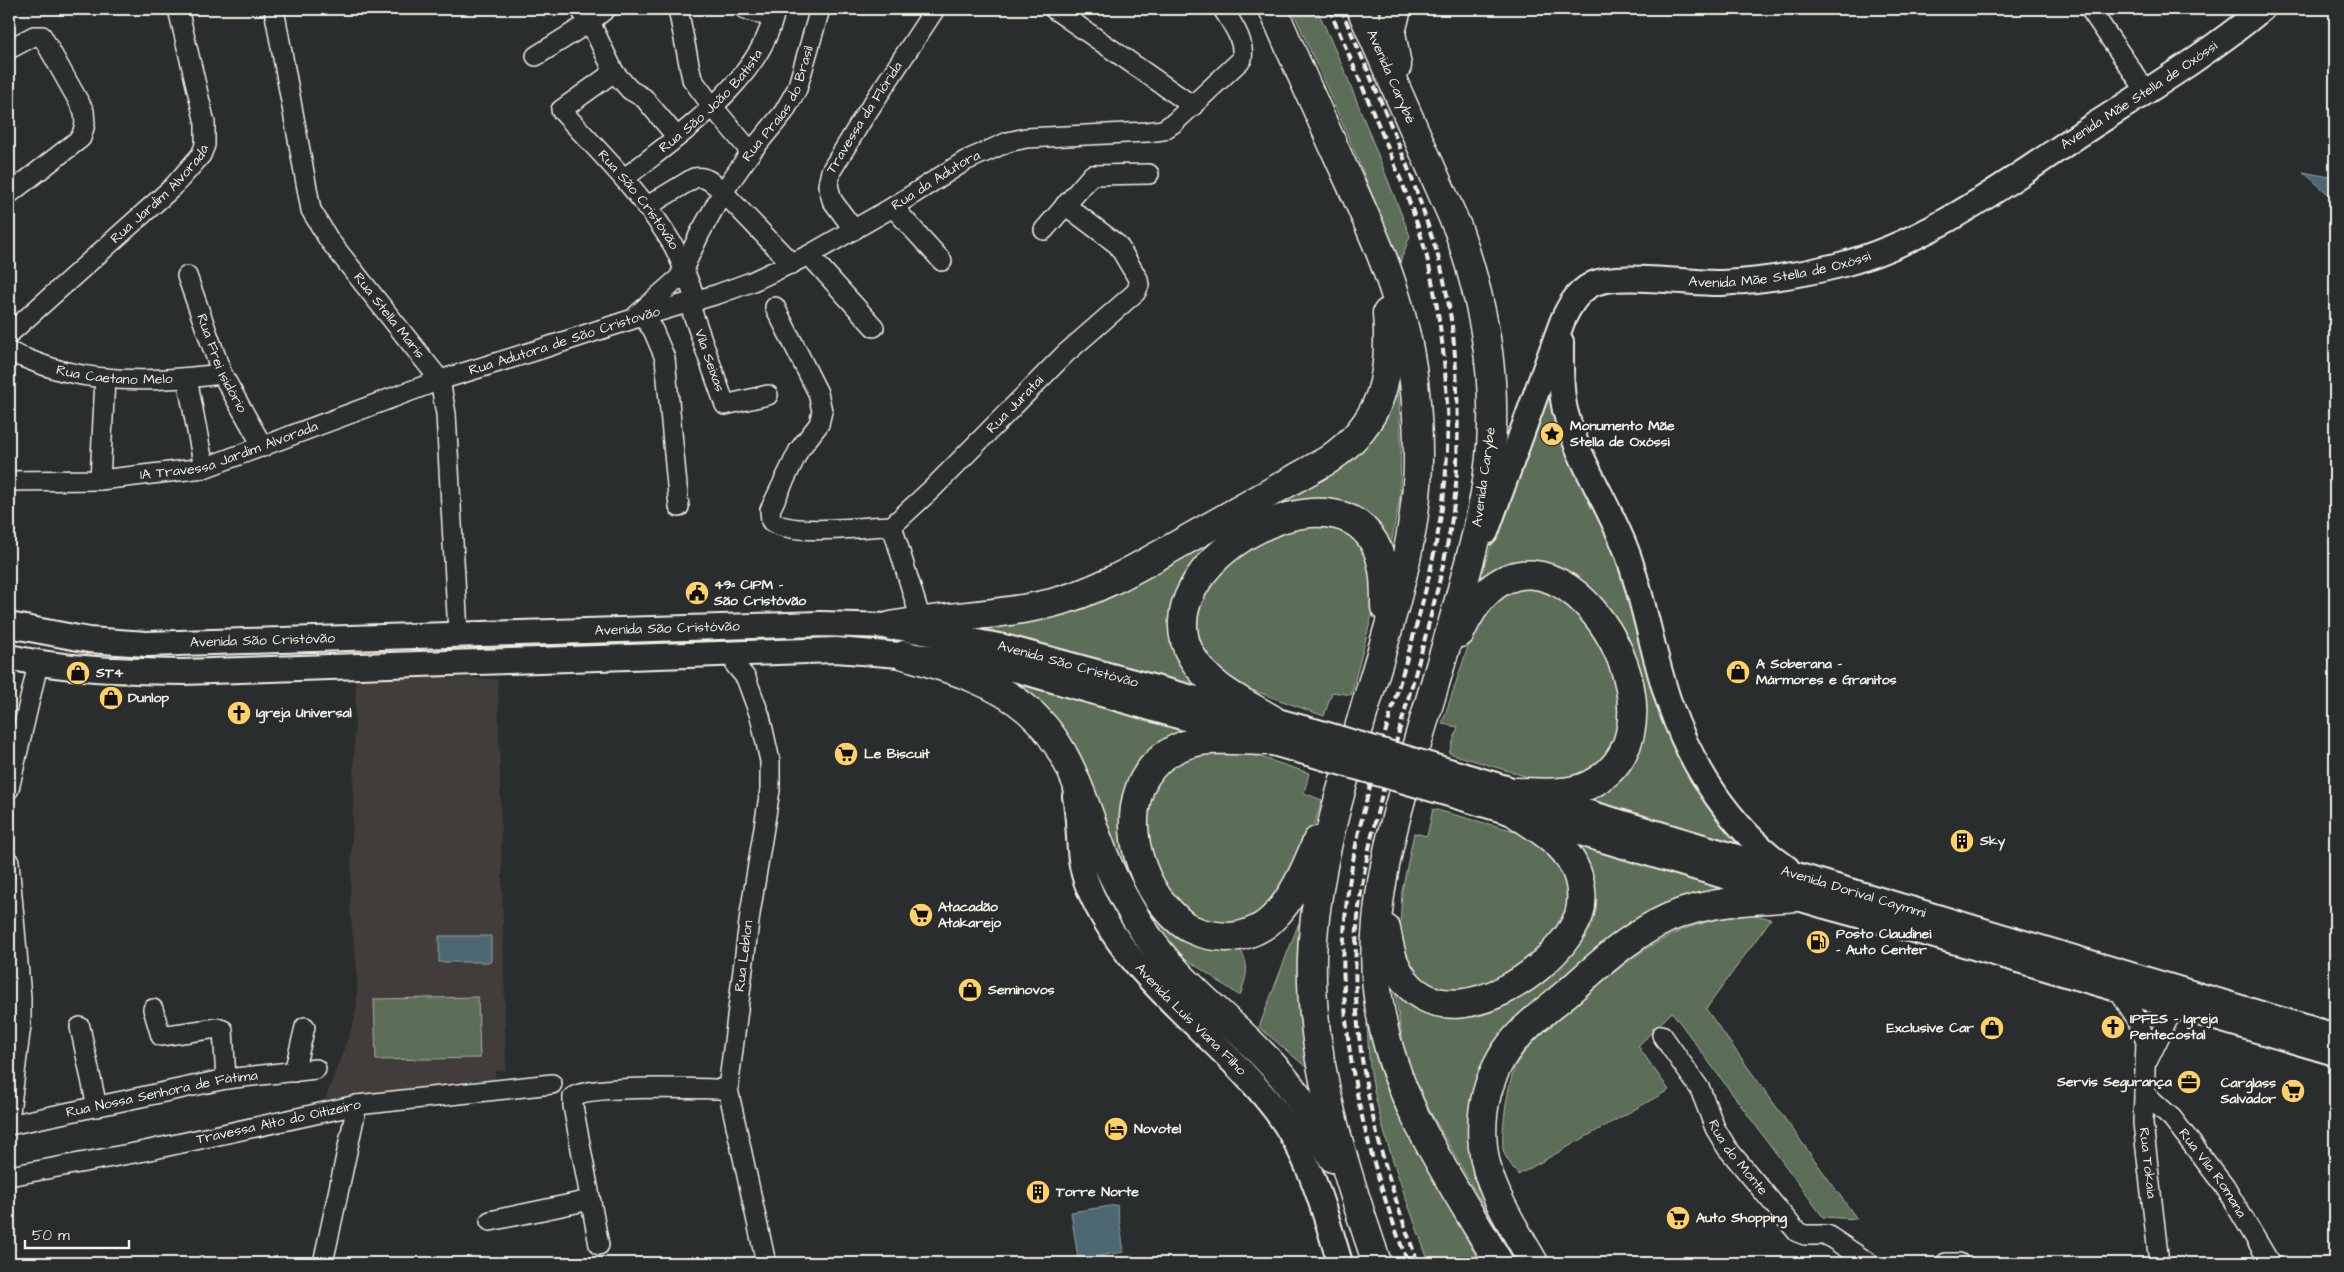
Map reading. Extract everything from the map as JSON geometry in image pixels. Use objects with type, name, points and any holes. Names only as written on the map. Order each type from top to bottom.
[{"type":"highway","points":[[1273,9],[1382,254],[1403,323],[1410,358],[1417,420],[1418,454],[1413,525],[1386,634],[1329,837],[1318,895],[1312,959],[1313,998],[1323,1075],[1354,1196],[1377,1263]]},
{"type":"highway","name":"Avenida Carybé","points":[[1361,9],[1458,229],[1470,265],[1482,314],[1491,389],[1492,426],[1485,493],[1454,620],[1404,788],[1381,897]]},
{"type":"highway","points":[[1397,9],[1391,32],[1397,68],[1423,148]]},
{"type":"highway","points":[[891,626],[921,620],[1000,612],[1053,602],[1101,585],[1167,551],[1344,449],[1360,433],[1372,415],[1382,394],[1388,366],[1389,344],[1382,254]]},
{"type":"highway","points":[[1269,730],[1201,671],[1190,656],[1183,626],[1183,612],[1187,598],[1206,568],[1235,544],[1274,522],[1308,512],[1325,512],[1353,521],[1366,532],[1377,549],[1383,566],[1386,634]]},
{"type":"highway","points":[[1432,693],[1473,607],[1494,586],[1508,578],[1522,575],[1553,578],[1580,596],[1593,609],[1616,647],[1625,672],[1632,711],[1631,729],[1626,748],[1616,764],[1602,778],[1588,786],[1514,802]]},
{"type":"highway","points":[[904,655],[952,670],[1010,697],[1028,710],[1047,729],[1061,749],[1070,767],[1114,878],[1146,936],[1176,972],[1248,1039],[1301,1099],[1354,1196]]},
{"type":"highway","points":[[1269,730],[1191,744],[1163,758],[1150,770],[1143,783],[1133,816],[1134,836],[1138,854],[1154,891],[1165,907],[1188,928],[1215,937],[1232,937],[1249,933],[1272,919],[1287,901],[1304,871],[1341,790]]},
{"type":"highway","points":[[1381,897],[1393,961],[1403,978],[1416,992],[1432,1001],[1450,1005],[1466,1004],[1504,991],[1526,978],[1557,949],[1570,932],[1579,915],[1581,900],[1580,882],[1573,864],[1564,850],[1514,802]]},
{"type":"highway","points":[[1534,1263],[1492,1184],[1483,1147],[1485,1100],[1491,1079],[1512,1042],[1615,952],[1657,924],[1680,913],[1705,906],[1748,900],[1800,888]]},
{"type":"highway","points":[[1381,897],[1376,966],[1378,1001],[1394,1070],[1407,1102],[1426,1137],[1499,1263]]},
{"type":"main road","name":"Avenida Mãe Stella de Oxóssi","points":[[1454,620],[1562,322],[1570,305],[1591,284],[1618,279],[1722,283],[1762,279],[1838,265],[1877,253],[1919,234],[1981,199],[2220,42],[2262,9]]},
{"type":"main road","points":[[1562,322],[1561,381],[1564,408],[1583,459],[1628,554],[1670,706],[1698,766],[1737,824],[1800,888]]},
{"type":"main road","name":"Avenida São Cristóvão","points":[[9,625],[89,640],[146,644],[458,633],[820,624],[891,626],[1004,647],[1269,730],[1449,782]]},
{"type":"main road","name":"Avenida São Cristóvão","points":[[9,657],[38,664],[90,669],[183,672],[836,650],[976,661],[1269,730]]},
{"type":"main road","name":"Avenida Luís Viana Filho","points":[[1070,767],[1078,812],[1084,874],[1112,932],[1148,978],[1240,1069],[1290,1130],[1316,1187],[1340,1263]]},
{"type":"main road","name":"Avenida Dorival Caymmi","points":[[1449,782],[1800,888],[2117,989],[2335,1053]]},
{"type":"main road","name":"Avenida Dorival Caymmi","points":[[1800,888],[2335,1036]]},
{"type":"street","name":"Rua Jardim Alvorada","points":[[9,334],[173,187],[201,155],[205,146],[205,123],[178,9]]},
{"type":"street","name":"Rua Stella Maris","points":[[274,9],[311,210],[329,240],[440,380],[446,414],[458,633]]},
{"type":"street","points":[[536,56],[585,16],[606,9]]},
{"type":"street","points":[[678,9],[692,79],[751,152]]},
{"type":"street","points":[[745,9],[774,14]]},
{"type":"street","name":"Rua Praias do Brasil","points":[[637,318],[683,272],[700,233],[723,192],[751,152],[784,112],[797,89],[820,9]]},
{"type":"street","name":"Travessa da Flórida","points":[[854,230],[832,200],[828,185],[831,171],[935,9]]},
{"type":"street","points":[[1054,9],[1193,106]]},
{"type":"street","name":"Rua da Adutora","points":[[693,302],[792,264],[893,207],[965,161],[1008,142],[1026,138],[1139,133],[1163,130],[1193,106],[1242,59],[1244,50],[1241,40],[1223,9]]},
{"type":"street","points":[[2090,9],[2146,91]]},
{"type":"street","name":"Rua São João Batista","points":[[625,178],[712,106],[741,78],[768,33],[774,14]]},
{"type":"street","points":[[585,16],[614,72],[630,90],[644,98],[676,136]]},
{"type":"street","points":[[9,50],[34,36],[42,36],[82,107],[85,124],[80,138],[9,194]]},
{"type":"street","name":"Rua São Cristóvão","points":[[614,72],[561,110],[625,178],[646,206],[673,246],[693,302]]},
{"type":"street","points":[[1044,230],[1092,175],[1104,173],[1149,174]]},
{"type":"street","points":[[646,206],[698,177],[711,181],[792,264]]},
{"type":"street","name":"Rua Juratai","points":[[892,526],[940,482],[1065,354],[1130,298],[1139,285],[1118,246],[1065,205]]},
{"type":"street","points":[[893,207],[942,261]]},
{"type":"street","points":[[809,255],[874,327]]},
{"type":"street","name":"Rua Frei Isidório","points":[[187,276],[222,374],[264,447]]},
{"type":"street","name":"Rua Adutora de São Cristovão","points":[[440,380],[693,302]]},
{"type":"street","name":"Vila Seixas","points":[[693,302],[725,405],[768,395]]},
{"type":"street","points":[[775,307],[818,393],[822,411],[818,424],[799,450],[770,510],[770,521],[782,528],[802,530],[892,526],[921,620]]},
{"type":"street","points":[[637,318],[653,330],[665,358],[678,508]]},
{"type":"street","name":"Rua Caetano Melo","points":[[9,352],[68,372],[106,378],[187,378],[222,374]]},
{"type":"street","points":[[100,480],[106,378]]},
{"type":"street","points":[[187,378],[204,468]]},
{"type":"street","name":"1A Travessa Jardim Alvorada","points":[[9,481],[100,480],[204,468],[440,380]]},
{"type":"street","name":"Rua Leblon","points":[[735,654],[736,666],[746,678],[760,716],[770,761],[770,780],[750,914],[728,1089],[766,1263]]},
{"type":"street","points":[[9,790],[38,664]]},
{"type":"street","points":[[9,862],[22,996],[21,1025],[9,1120]]},
{"type":"street","name":"Rua Tokaia","points":[[2117,989],[2129,1005],[2146,1042],[2147,1064],[2144,1093],[2145,1148],[2159,1263]]},
{"type":"street","name":"Rua Tokaia","points":[[2147,1064],[2168,1019],[2178,1007]]},
{"type":"street","points":[[154,1009],[161,1036],[217,1028],[223,1030],[226,1079]]},
{"type":"street","points":[[80,1027],[97,1107]]},
{"type":"street","points":[[294,1072],[305,1027]]},
{"type":"street","name":"Rua do Monte","points":[[1662,1034],[1700,1089],[1715,1128],[1727,1148],[1797,1232],[1805,1235],[1827,1235],[1869,1263]]},
{"type":"street","name":"Rua Nossa Senhora de Fàtima","points":[[9,1125],[226,1079],[316,1069]]},
{"type":"street","name":"Travessa Alto do Oitizeiro","points":[[9,1176],[145,1151],[357,1105],[552,1084]]},
{"type":"street","points":[[599,1245],[573,1106],[573,1097],[584,1092],[728,1089]]},
{"type":"street","name":"Rua Vila Romana","points":[[2144,1093],[2172,1118],[2197,1149],[2225,1187],[2270,1263]]},
{"type":"street","points":[[323,1263],[357,1105]]},
{"type":"street","points":[[490,1221],[590,1200]]},
{"type":"shaded area","points":[[437,677],[498,679],[506,1070],[495,1071],[495,1079],[453,1082],[322,1108],[354,1021],[357,1003],[357,969],[350,910],[356,679]]},
{"type":"green space","points":[[1292,9],[1317,9],[1348,79],[1410,236],[1399,265],[1360,164]]},
{"type":"green space","points":[[1551,383],[1615,547],[1694,780],[1708,805],[1740,844],[1578,797],[1639,740],[1585,587],[1476,587]]},
{"type":"green space","points":[[1398,384],[1401,436],[1400,496],[1390,551],[1376,525],[1362,514],[1340,502],[1313,500],[1286,505],[1197,564],[1191,675],[1198,687],[966,625],[1100,596],[1389,405]]},
{"type":"green space","points":[[1304,518],[1362,536],[1376,600],[1351,695],[1332,692],[1324,716],[1235,684],[1206,667],[1190,606],[1229,555]]},
{"type":"green space","points":[[1554,585],[1603,635],[1626,725],[1602,766],[1554,785],[1449,753],[1458,727],[1442,724],[1480,611],[1507,589]]},
{"type":"green space","points":[[1018,680],[1194,732],[1148,759],[1137,877],[1240,949],[1245,962],[1246,977],[1240,996],[1185,958],[1152,928],[1101,821],[1089,777],[1063,729]]},
{"type":"green space","points":[[1194,750],[1251,754],[1309,773],[1304,793],[1322,800],[1304,857],[1257,921],[1231,931],[1181,915],[1147,859],[1147,790],[1164,764]]},
{"type":"green space","points":[[1433,809],[1541,838],[1565,862],[1571,918],[1509,983],[1448,993],[1427,984],[1405,962],[1399,947],[1402,891],[1414,833],[1427,836]]},
{"type":"green space","points":[[1566,839],[1743,894],[1670,908],[1477,1092],[1524,1263],[1516,1263],[1428,1108],[1405,1056],[1392,974],[1455,1012],[1576,936]]},
{"type":"green space","points":[[1748,913],[1771,919],[1706,1009],[1857,1219],[1823,1217],[1672,1012],[1638,1046],[1669,1090],[1518,1175],[1507,1159],[1503,1149],[1503,1130],[1508,1092],[1514,1070],[1529,1047],[1599,985],[1646,949],[1690,927]]},
{"type":"green space","points":[[1300,920],[1314,1074],[1259,1027]]},
{"type":"green space","points":[[478,997],[480,1058],[376,1060],[374,999]]},
{"type":"green space","points":[[1367,1024],[1378,1066],[1395,1109],[1480,1263],[1429,1263],[1395,1166],[1380,1116],[1370,1066]]},
{"type":"water","points":[[2303,172],[2335,178],[2335,194],[2327,193]]},
{"type":"water","points":[[439,936],[491,936],[491,962],[439,962]]},
{"type":"water","points":[[1117,1205],[1124,1252],[1078,1259],[1071,1212]]},
{"type":"railway","points":[[1329,9],[1390,153],[1419,229],[1428,260],[1435,297],[1446,385],[1447,451],[1445,487],[1440,522],[1416,627],[1373,776],[1355,848],[1347,896],[1343,964],[1345,1008],[1357,1095],[1379,1180],[1408,1263]]},
{"type":"railway","points":[[1341,9],[1404,157],[1436,250],[1448,299],[1456,369],[1457,464],[1452,519],[1432,611],[1389,768],[1366,863],[1358,915],[1355,966],[1357,1017],[1363,1066],[1373,1116],[1385,1165],[1418,1263]]},
{"type":"place","name":"Monumento Mãe Stella de Oxóssi","points":[[1552,434]]},
{"type":"place","name":"49ª CIPM - São Cristóvão","points":[[697,593]]},
{"type":"place","name":"A Soberana - Mármores e Granitos","points":[[1738,672]]},
{"type":"place","name":"ST4","points":[[78,673]]},
{"type":"place","name":"Dunlop","points":[[111,698]]},
{"type":"place","name":"Igreja Universal","points":[[239,713]]},
{"type":"place","name":"Le Biscuit","points":[[846,754]]},
{"type":"place","name":"Sky","points":[[1962,841]]},
{"type":"place","name":"Atacadão Atakarejo","points":[[921,915]]},
{"type":"place","name":"Posto Claudinei - Auto Center","points":[[1818,942]]},
{"type":"place","name":"Seminovos","points":[[970,990]]},
{"type":"place","name":"IPFES - Igreja Pentecostal","points":[[2113,1027]]},
{"type":"place","name":"Exclusive Car","points":[[1992,1028]]},
{"type":"place","name":"Servis Segurança","points":[[2189,1082]]},
{"type":"place","name":"Carglass Salvador","points":[[2293,1091]]},
{"type":"place","name":"Novotel","points":[[1116,1129]]},
{"type":"place","name":"Torre Norte","points":[[1038,1192]]},
{"type":"place","name":"Auto Shopping","points":[[1678,1218]]}]
